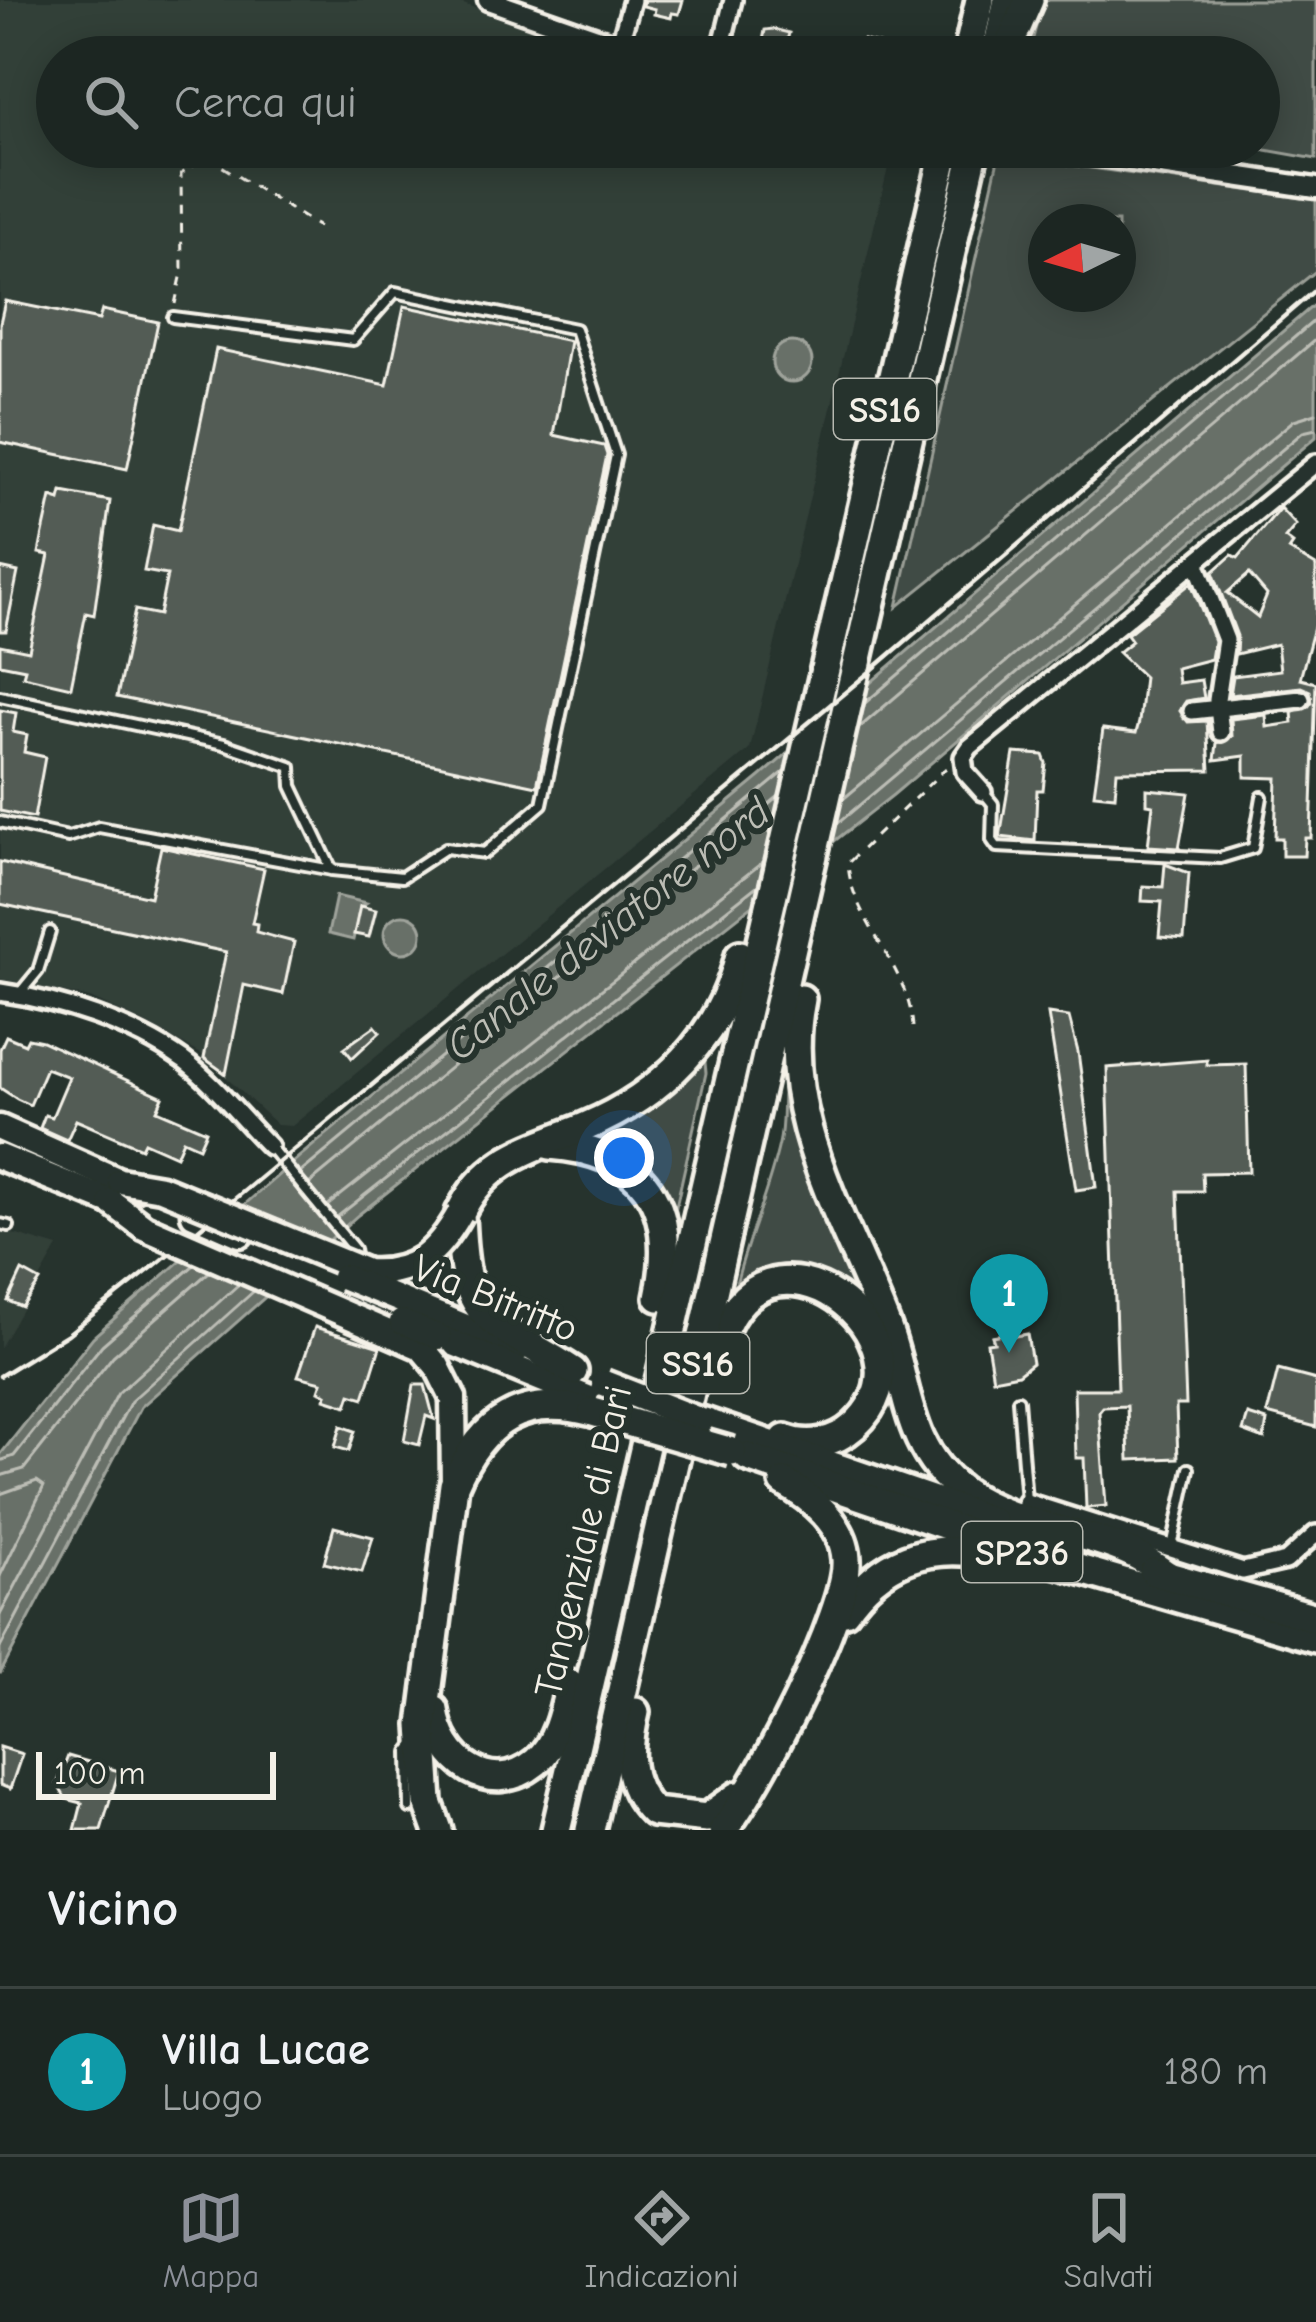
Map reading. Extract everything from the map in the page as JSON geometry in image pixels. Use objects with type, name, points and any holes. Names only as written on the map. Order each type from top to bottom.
[{"type":"highway","points":[[972,36],[980,0]]},
{"type":"highway","points":[[1000,36],[1008,0]]},
{"type":"highway","points":[[1013,36],[1029,0]]},
{"type":"highway","name":"SS16","points":[[759,913],[770,826],[801,767],[941,168]]},
{"type":"highway","name":"Tangenziale di Bari","points":[[590,1830],[657,1539],[691,1424],[970,168]]},
{"type":"highway","points":[[806,896],[808,959],[794,1034],[803,1112],[826,1184],[887,1329],[906,1408],[922,1445],[959,1489],[986,1505],[1133,1553],[1170,1577]]},
{"type":"highway","points":[[573,1371],[489,1321],[468,1295],[460,1213],[488,1173],[517,1149],[612,1114],[684,1062],[717,1017],[759,913]]},
{"type":"highway","name":"Tangenziale di Bari","points":[[556,1830],[759,913]]},
{"type":"highway","points":[[539,1144],[593,1149],[616,1159],[649,1190],[659,1208],[667,1261],[654,1323],[661,1370]]},
{"type":"highway","points":[[438,1830],[428,1802],[422,1741],[454,1485],[467,1454],[505,1415],[535,1404],[597,1399],[654,1432],[691,1424],[741,1424],[794,1443],[834,1438],[869,1408],[880,1385],[870,1333],[843,1299],[824,1287],[776,1282],[758,1288],[725,1319],[710,1379],[691,1424]]},
{"type":"highway","points":[[691,1424],[730,1465],[785,1483],[814,1501],[837,1532],[847,1556],[845,1583],[826,1640]]},
{"type":"highway","name":"SP236","points":[[691,1424],[735,1443],[1316,1638]]},
{"type":"highway","name":"SP236","points":[[735,1443],[1170,1577],[1204,1598],[1316,1618]]},
{"type":"highway","points":[[431,1688],[442,1743],[456,1762],[476,1774],[497,1777],[518,1774],[539,1760],[563,1715],[615,1492],[642,1453]]},
{"type":"highway","points":[[657,1539],[662,1594],[628,1738],[634,1788],[653,1812],[687,1820],[723,1811],[749,1785]]},
{"type":"highway","points":[[728,1827],[826,1640],[865,1583],[904,1557],[933,1550],[987,1554],[1115,1596],[1316,1603]]},
{"type":"main road","name":"Via Bitritto","points":[[0,1128],[116,1192]]},
{"type":"main road","name":"Via Bitritto","points":[[0,1156],[116,1192],[441,1327],[597,1399]]},
{"type":"main road","points":[[116,1192],[161,1188],[367,1272],[389,1274],[428,1258],[460,1213]]},
{"type":"main road","points":[[116,1192],[143,1227],[421,1347],[453,1398],[454,1485]]},
{"type":"main road","name":"Via Bitritto","points":[[441,1327],[573,1371],[597,1399]]},
{"type":"street","points":[[488,0],[526,6],[596,36]]},
{"type":"street","points":[[622,36],[632,0]]},
{"type":"street","points":[[724,36],[734,0]]},
{"type":"street","points":[[1181,168],[1316,188]]},
{"type":"street","points":[[983,792],[965,772],[963,757],[1316,464]]},
{"type":"street","points":[[1196,562],[1226,640],[1220,732]]},
{"type":"street","points":[[1192,712],[1301,699]]},
{"type":"street","points":[[0,992],[118,1026],[184,1061],[269,1146]]},
{"type":"street","points":[[1026,1502],[1243,1571],[1286,1561],[1316,1534]]},
{"type":"lane","points":[[0,822],[68,837],[99,827],[332,870],[402,877],[446,848],[485,854],[542,804],[616,455],[575,328],[395,292],[352,340],[173,317]]},
{"type":"lane","points":[[0,696],[224,744],[291,767],[292,786],[332,870]]},
{"type":"lane","points":[[983,792],[993,804],[992,840],[997,847],[1220,858],[1253,848],[1262,796]]},
{"type":"lane","points":[[18,995],[38,971],[50,932]]},
{"type":"lane","points":[[269,1146],[358,1255],[345,1324]]},
{"type":"lane","points":[[1018,1400],[1026,1502]]},
{"type":"lane","points":[[1172,1549],[1189,1469]]},
{"type":"lane","points":[[410,1808],[409,1752],[422,1741]]},
{"type":"path","points":[[173,317],[182,273],[181,174],[190,168]]},
{"type":"path","points":[[225,168],[319,226]]},
{"type":"path","points":[[914,1027],[903,977],[860,902],[848,863],[963,757]]},
{"type":"shaded area","points":[[0,0],[452,0],[554,36],[36,36],[36,168],[888,168],[750,749],[292,1126],[277,1125],[201,1054],[144,1022],[90,998],[0,979]]},
{"type":"shaded area","points":[[1043,0],[1316,0],[1316,159],[1280,153],[1280,36],[1034,36]]},
{"type":"shaded area","points":[[996,168],[1091,168],[1316,200],[1316,271],[897,607]]},
{"type":"shaded area","points":[[696,1061],[705,1062],[706,1073],[673,1220],[595,1134]]},
{"type":"shaded area","points":[[786,1070],[871,1313],[751,1281],[735,1288],[779,1144]]},
{"type":"shaded area","points":[[0,1230],[58,1247],[0,1348]]},
{"type":"water","name":"Canale deviatore nord","points":[[1316,303],[1316,437],[893,795],[358,1215],[141,1407],[0,1674],[0,1455],[93,1337],[299,1157],[760,777]]},
{"type":"water","points":[[792,342],[806,348],[812,362],[806,376],[792,382],[778,376],[772,362],[778,348]]},
{"type":"water","points":[[336,896],[366,903],[360,907],[353,940],[328,934]]},
{"type":"water","points":[[403,915],[416,921],[422,934],[416,947],[403,953],[390,947],[384,934],[390,921]]},
{"type":"pier","points":[[229,1211],[327,1250],[278,1294],[181,1253]]},
{"type":"building","points":[[644,0],[683,0],[679,14],[672,13],[671,18],[654,14],[655,9],[643,6]]},
{"type":"building","points":[[773,29],[789,33],[764,36],[765,30]]},
{"type":"building","points":[[5,301],[99,320],[102,310],[158,322],[127,469],[0,442],[0,323]]},
{"type":"building","points":[[404,306],[570,341],[554,435],[604,446],[607,455],[537,786],[117,697],[135,610],[159,615],[167,575],[144,571],[153,525],[178,531],[216,349],[387,385]]},
{"type":"building","points":[[62,492],[110,501],[94,615],[86,613],[71,687],[23,676],[25,669],[0,664],[0,645],[29,651],[49,555],[39,553],[42,538],[51,497],[60,500]]},
{"type":"building","points":[[1280,508],[1296,525],[1285,538],[1293,544],[1289,550],[1316,566],[1316,620],[1300,679],[1316,683],[1311,838],[1305,838],[1304,856],[1282,856],[1282,838],[1275,838],[1277,778],[1245,777],[1245,756],[1215,760],[1217,743],[1232,736],[1231,719],[1266,715],[1267,727],[1293,723],[1292,712],[1312,703],[1310,691],[1301,687],[1230,695],[1233,676],[1280,670],[1277,644],[1236,654],[1237,636],[1213,572],[1232,555],[1238,558]],"holes":[[[1249,574],[1267,595],[1258,617],[1227,593]]]},
{"type":"building","points":[[0,568],[18,572],[6,631],[0,631]]},
{"type":"building","points":[[1191,583],[1214,641],[1211,659],[1176,668],[1178,683],[1201,680],[1204,698],[1186,701],[1180,711],[1188,722],[1207,721],[1210,770],[1117,771],[1115,796],[1094,794],[1103,729],[1136,733],[1139,722],[1144,677],[1118,652],[1132,641],[1127,634]]},
{"type":"building","points":[[0,710],[16,713],[13,732],[27,735],[24,752],[45,757],[34,818],[0,811]]},
{"type":"building","points":[[1014,753],[1043,755],[1046,763],[1043,790],[1037,790],[1035,841],[1000,837]]},
{"type":"building","points":[[1147,789],[1189,793],[1179,848],[1148,846],[1153,805],[1147,804]]},
{"type":"building","points":[[161,847],[264,869],[252,923],[257,924],[256,932],[294,942],[283,994],[244,985],[226,1074],[204,1058],[226,952],[0,904],[0,862],[150,897]]},
{"type":"building","points":[[1165,864],[1189,873],[1184,939],[1159,937],[1162,902],[1142,901],[1143,886],[1163,887]]},
{"type":"building","points":[[360,906],[376,910],[369,937],[354,934]]},
{"type":"building","points":[[1048,1014],[1069,1017],[1096,1187],[1076,1190]]},
{"type":"building","points":[[375,1026],[380,1032],[352,1058],[344,1048]]},
{"type":"building","points":[[6,1036],[25,1044],[28,1038],[42,1041],[163,1097],[157,1110],[206,1131],[199,1147],[183,1140],[176,1156],[144,1142],[141,1148],[76,1120],[67,1140],[40,1128],[45,1115],[52,1117],[69,1077],[46,1068],[30,1105],[0,1088],[0,1049]]},
{"type":"building","points":[[1207,1060],[1207,1065],[1246,1064],[1249,1172],[1202,1173],[1203,1191],[1178,1191],[1186,1405],[1176,1405],[1178,1458],[1129,1460],[1127,1406],[1103,1407],[1099,1412],[1106,1506],[1086,1508],[1084,1458],[1076,1458],[1074,1389],[1118,1389],[1107,1068]]},
{"type":"building","points":[[22,1271],[40,1281],[22,1307],[8,1301]]},
{"type":"building","points":[[315,1327],[380,1347],[364,1398],[351,1394],[347,1406],[325,1399],[327,1394],[319,1391],[322,1382],[298,1376]]},
{"type":"building","points":[[1014,1332],[1015,1336],[1027,1334],[1032,1363],[1018,1374],[993,1379],[987,1343],[994,1342],[992,1336]]},
{"type":"building","points":[[1278,1370],[1316,1380],[1316,1427],[1267,1414]]},
{"type":"building","points":[[414,1385],[425,1385],[434,1419],[426,1416],[419,1445],[404,1441]]},
{"type":"building","points":[[1248,1415],[1267,1421],[1264,1439],[1243,1431]]},
{"type":"building","points":[[341,1426],[355,1431],[349,1451],[335,1447]]},
{"type":"building","points":[[334,1527],[373,1537],[362,1572],[324,1563]]},
{"type":"building","points":[[0,1747],[22,1754],[10,1789],[0,1785]]},
{"type":"building","points":[[68,1756],[119,1771],[101,1830],[75,1830],[82,1803],[66,1799],[57,1784]]},
{"type":"railway","points":[[0,1376],[68,1334],[154,1266],[866,675],[1316,289]]},
{"type":"place","name":"Villa Lucae","points":[[1009,1353]]}]
